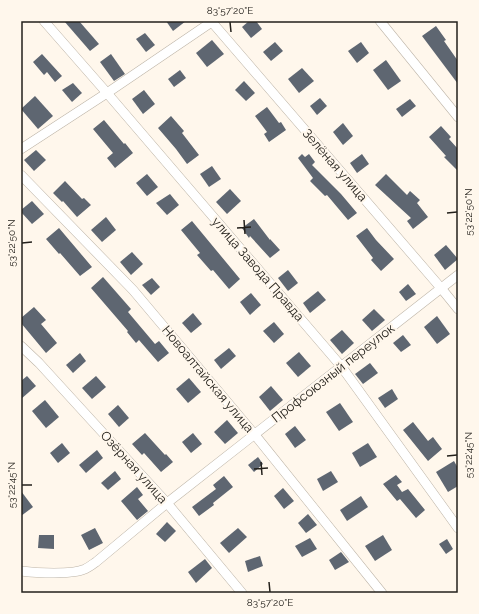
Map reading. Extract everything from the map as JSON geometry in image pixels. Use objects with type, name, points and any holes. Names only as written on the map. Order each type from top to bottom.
[{"type":"street","name":"улица Завода Правда","points":[[44,21],[341,366],[458,528]]},
{"type":"street","points":[[21,149],[107,93],[212,21]]},
{"type":"street","name":"Зелёная улица","points":[[212,21],[458,309]]},
{"type":"street","points":[[380,21],[458,117]]},
{"type":"street","name":"Новоалтайская улица","points":[[21,175],[133,290],[255,435],[382,593]]},
{"type":"street","name":"Профсоюзный переулок","points":[[21,571],[54,573],[75,571],[85,569],[96,562],[341,366],[458,275]]},
{"type":"street","name":"Озёрная улица","points":[[21,346],[39,363],[167,504],[242,593]]},
{"type":"building","points":[[64,21],[79,21],[99,44],[90,51]]},
{"type":"building","points":[[166,21],[186,21],[173,31]]},
{"type":"building","points":[[249,21],[256,21],[262,29],[251,38],[242,27]]},
{"type":"building","points":[[436,26],[446,40],[444,41],[458,61],[458,84],[422,36]]},
{"type":"building","points":[[145,33],[155,45],[146,52],[136,39]]},
{"type":"building","points":[[212,40],[224,54],[207,67],[196,53]]},
{"type":"building","points":[[275,42],[283,51],[271,61],[263,52]]},
{"type":"building","points":[[361,42],[369,53],[357,63],[348,51]]},
{"type":"building","points":[[42,54],[62,76],[55,82],[47,72],[44,75],[33,62]]},
{"type":"building","points":[[111,54],[125,74],[114,81],[100,62]]},
{"type":"building","points":[[386,60],[401,81],[388,90],[373,70]]},
{"type":"building","points":[[302,68],[314,81],[299,93],[288,79]]},
{"type":"building","points":[[180,70],[186,78],[174,87],[168,79]]},
{"type":"building","points":[[244,81],[255,93],[246,101],[235,90]]},
{"type":"building","points":[[73,83],[82,93],[72,102],[62,90]]},
{"type":"building","points":[[144,90],[155,104],[143,114],[132,99]]},
{"type":"building","points":[[35,96],[53,116],[38,129],[21,109]]},
{"type":"building","points":[[320,98],[327,106],[317,115],[310,106]]},
{"type":"building","points":[[410,99],[416,106],[402,117],[396,109]]},
{"type":"building","points":[[267,107],[279,123],[281,122],[286,130],[269,142],[264,134],[267,132],[255,116]]},
{"type":"building","points":[[171,116],[184,131],[182,133],[199,155],[187,164],[158,128]]},
{"type":"building","points":[[104,120],[133,153],[115,168],[107,158],[113,153],[93,129]]},
{"type":"building","points":[[343,123],[353,136],[343,145],[333,132]]},
{"type":"building","points":[[441,126],[451,137],[449,139],[458,149],[458,171],[444,157],[446,156],[429,137]]},
{"type":"building","points":[[36,150],[46,160],[34,171],[24,160]]},
{"type":"building","points":[[302,154],[305,157],[309,154],[315,162],[312,165],[341,194],[357,213],[348,220],[327,195],[325,196],[310,181],[313,178],[298,158]]},
{"type":"building","points":[[362,154],[369,164],[357,173],[350,163]]},
{"type":"building","points":[[212,166],[221,179],[209,187],[200,174]]},
{"type":"building","points":[[147,174],[158,187],[147,196],[136,183]]},
{"type":"building","points":[[386,174],[407,195],[410,191],[420,200],[417,203],[428,217],[413,229],[407,221],[411,218],[375,185]]},
{"type":"building","points":[[65,181],[82,199],[84,198],[91,205],[77,217],[63,201],[62,202],[53,193]]},
{"type":"building","points":[[230,189],[241,201],[227,214],[216,202]]},
{"type":"building","points":[[170,194],[179,205],[167,215],[156,203]]},
{"type":"building","points":[[32,201],[44,214],[32,224],[21,212],[21,210]]},
{"type":"building","points":[[106,217],[116,230],[102,242],[91,230]]},
{"type":"building","points":[[254,219],[270,240],[280,250],[270,258],[250,236],[249,238],[242,228]]},
{"type":"building","points":[[192,221],[240,279],[229,289],[213,270],[211,271],[197,255],[200,253],[181,230]]},
{"type":"building","points":[[59,228],[92,267],[80,276],[46,239]]},
{"type":"building","points":[[367,228],[394,259],[381,271],[371,260],[373,258],[356,236]]},
{"type":"building","points":[[446,245],[458,259],[445,270],[434,255]]},
{"type":"building","points":[[132,252],[143,264],[131,275],[120,262]]},
{"type":"building","points":[[288,270],[298,283],[288,291],[278,278]]},
{"type":"building","points":[[103,277],[131,309],[128,312],[155,344],[159,341],[169,353],[158,362],[139,340],[136,343],[127,332],[128,331],[91,288]]},
{"type":"building","points":[[152,278],[160,287],[151,295],[142,285]]},
{"type":"building","points":[[408,284],[416,294],[406,301],[399,292]]},
{"type":"building","points":[[318,291],[326,300],[310,313],[303,303]]},
{"type":"building","points":[[251,293],[261,305],[250,315],[240,302]]},
{"type":"building","points":[[34,307],[46,320],[41,324],[57,343],[46,353],[21,323],[21,318]]},
{"type":"building","points":[[374,309],[385,320],[372,331],[362,320]]},
{"type":"building","points":[[193,313],[202,324],[191,333],[182,323]]},
{"type":"building","points":[[437,316],[450,334],[437,344],[424,327]]},
{"type":"building","points":[[274,322],[284,334],[274,343],[263,331]]},
{"type":"building","points":[[342,330],[354,343],[342,354],[330,340]]},
{"type":"building","points":[[403,335],[411,345],[401,352],[393,343]]},
{"type":"building","points":[[229,348],[236,356],[221,369],[214,360]]},
{"type":"building","points":[[299,352],[311,366],[298,377],[286,363]]},
{"type":"building","points":[[80,353],[86,361],[73,373],[66,365]]},
{"type":"building","points":[[370,363],[378,373],[363,384],[355,374]]},
{"type":"building","points":[[27,376],[36,386],[21,399],[21,381]]},
{"type":"building","points":[[96,376],[106,387],[92,399],[82,388]]},
{"type":"building","points":[[189,378],[201,392],[188,403],[176,389]]},
{"type":"building","points":[[271,386],[283,400],[270,411],[259,397]]},
{"type":"building","points":[[392,389],[398,399],[385,408],[378,398]]},
{"type":"building","points":[[45,400],[59,417],[46,428],[32,411]]},
{"type":"building","points":[[340,403],[353,422],[339,431],[326,412]]},
{"type":"building","points":[[118,405],[129,418],[119,427],[108,414]]},
{"type":"building","points":[[227,420],[238,433],[225,444],[214,432]]},
{"type":"building","points":[[413,422],[428,441],[433,437],[442,449],[428,461],[403,430]]},
{"type":"building","points":[[295,426],[306,440],[295,448],[285,434]]},
{"type":"building","points":[[145,433],[173,462],[161,472],[144,453],[142,455],[132,444]]},
{"type":"building","points":[[193,433],[202,444],[191,453],[182,442]]},
{"type":"building","points":[[62,443],[70,453],[58,463],[50,453]]},
{"type":"building","points":[[368,443],[377,457],[360,467],[352,453]]},
{"type":"building","points":[[97,450],[103,458],[86,473],[79,465]]},
{"type":"building","points":[[258,457],[263,464],[254,472],[248,465]]},
{"type":"building","points":[[454,461],[458,468],[458,486],[448,492],[436,472]]},
{"type":"building","points":[[115,471],[121,479],[108,490],[101,483]]},
{"type":"building","points":[[331,471],[338,482],[323,491],[317,479]]},
{"type":"building","points":[[396,475],[402,482],[397,485],[402,492],[408,489],[425,510],[416,518],[400,499],[397,501],[383,484]]},
{"type":"building","points":[[224,476],[233,487],[213,503],[214,505],[199,516],[192,507],[216,489],[213,485]]},
{"type":"building","points":[[137,487],[143,495],[138,499],[148,511],[137,520],[121,501]]},
{"type":"building","points":[[283,488],[294,501],[284,509],[274,496]]},
{"type":"building","points":[[21,491],[33,507],[21,516]]},
{"type":"building","points":[[361,496],[368,507],[347,521],[340,510]]},
{"type":"building","points":[[308,514],[317,525],[306,533],[298,523]]},
{"type":"building","points":[[167,522],[176,531],[165,542],[156,534]]},
{"type":"building","points":[[95,528],[103,543],[89,550],[81,535]]},
{"type":"building","points":[[238,528],[247,537],[229,553],[220,543]]},
{"type":"building","points":[[39,535],[54,535],[54,549],[38,548]]},
{"type":"building","points":[[383,535],[392,550],[375,561],[365,546]]},
{"type":"building","points":[[310,538],[317,549],[302,557],[295,546]]},
{"type":"building","points":[[447,539],[453,549],[446,554],[439,544]]},
{"type":"building","points":[[341,552],[349,562],[335,570],[329,560]]},
{"type":"building","points":[[260,556],[263,566],[248,572],[245,561]]},
{"type":"building","points":[[205,559],[212,568],[196,583],[188,572]]}]
